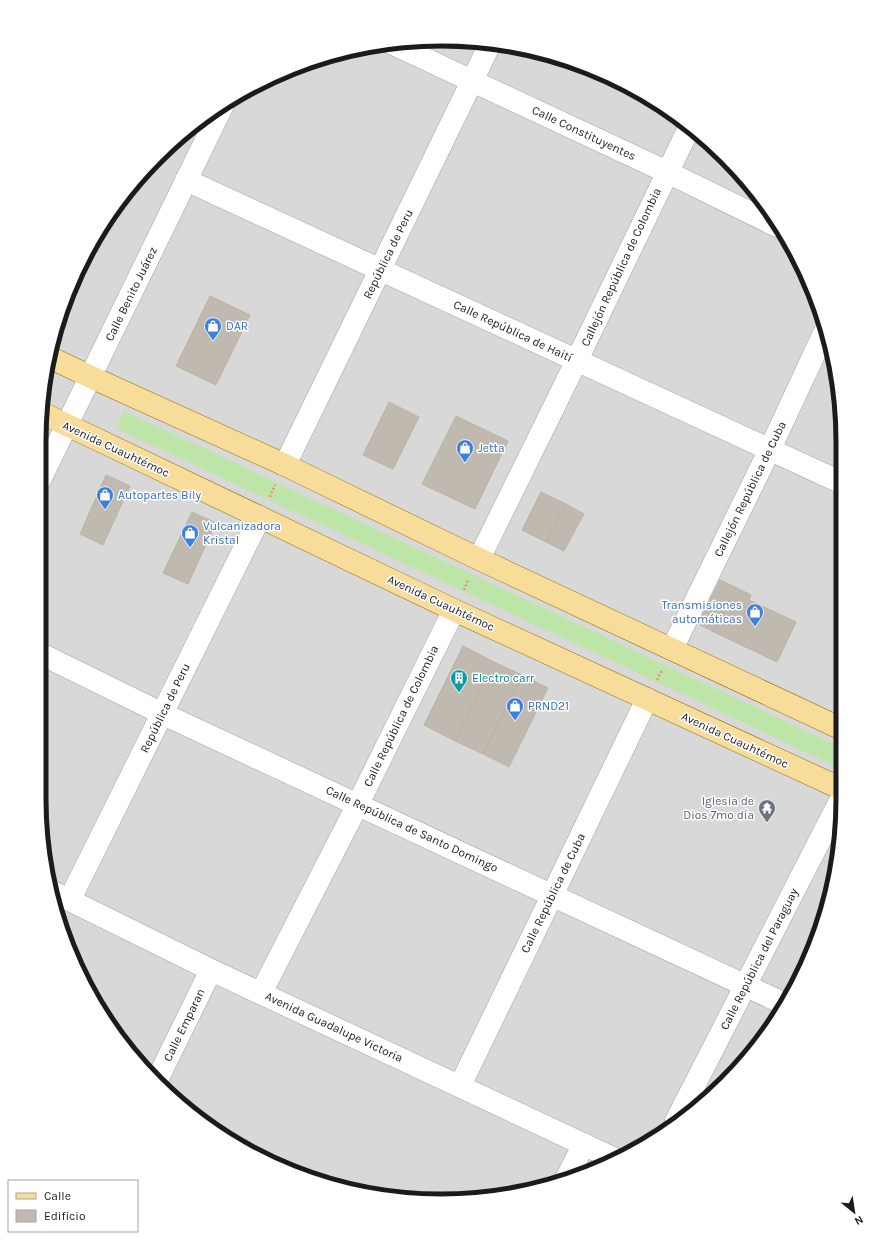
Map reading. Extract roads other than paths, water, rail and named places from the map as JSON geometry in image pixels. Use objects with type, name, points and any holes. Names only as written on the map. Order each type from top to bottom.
[{"type":"main road","points":[[55,360],[285,465],[479,559],[836,726]]},
{"type":"main road","name":"Avenida Cuauhtémoc","points":[[47,416],[454,610],[836,786]]},
{"type":"street","name":"Calle Constituyentes","points":[[402,48],[667,172],[769,222]]},
{"type":"street","name":"República de Peru","points":[[285,465],[488,49]]},
{"type":"street","name":"Calle Benito Juárez","points":[[46,467],[217,116]]},
{"type":"street","name":"Callejón República de Colombia","points":[[479,559],[687,133]]},
{"type":"street","name":"Calle República de Haití","points":[[186,180],[836,480]]},
{"type":"street","name":"Callejón República de Cuba","points":[[672,649],[770,449],[822,337]]},
{"type":"street","name":"República de Peru","points":[[61,895],[163,714],[260,517]]},
{"type":"street","name":"Calle República de Colombia","points":[[261,993],[358,804],[454,610]]},
{"type":"street","name":"Calle República de Santo Domingo","points":[[46,656],[163,714],[780,1002]]},
{"type":"street","name":"Calle República de Cuba","points":[[460,1086],[647,700]]},
{"type":"street","name":"Calle República del Paraguay","points":[[680,1112],[836,810]]},
{"type":"street","name":"Avenida Guadalupe Victoria","points":[[61,895],[212,970],[609,1156]]},
{"type":"street","name":"Calle Emparan","points":[[159,1075],[212,970]]},
{"type":"street","points":[[569,1172],[584,1144]]},
{"type":"place","name":"DAR","points":[[213,341]]},
{"type":"place","name":"Jetta","points":[[465,463]]},
{"type":"place","name":"Autopartes Bily","points":[[105,510]]},
{"type":"place","name":"Vulcanizadora Kristal","points":[[190,548]]},
{"type":"place","name":"Transmisiones automáticas","points":[[755,627]]},
{"type":"place","name":"Electro carr","points":[[459,693]]},
{"type":"place","name":"PRND21","points":[[515,721]]},
{"type":"place","name":"Iglesia de Dios 7mo día","points":[[767,823]]}]
